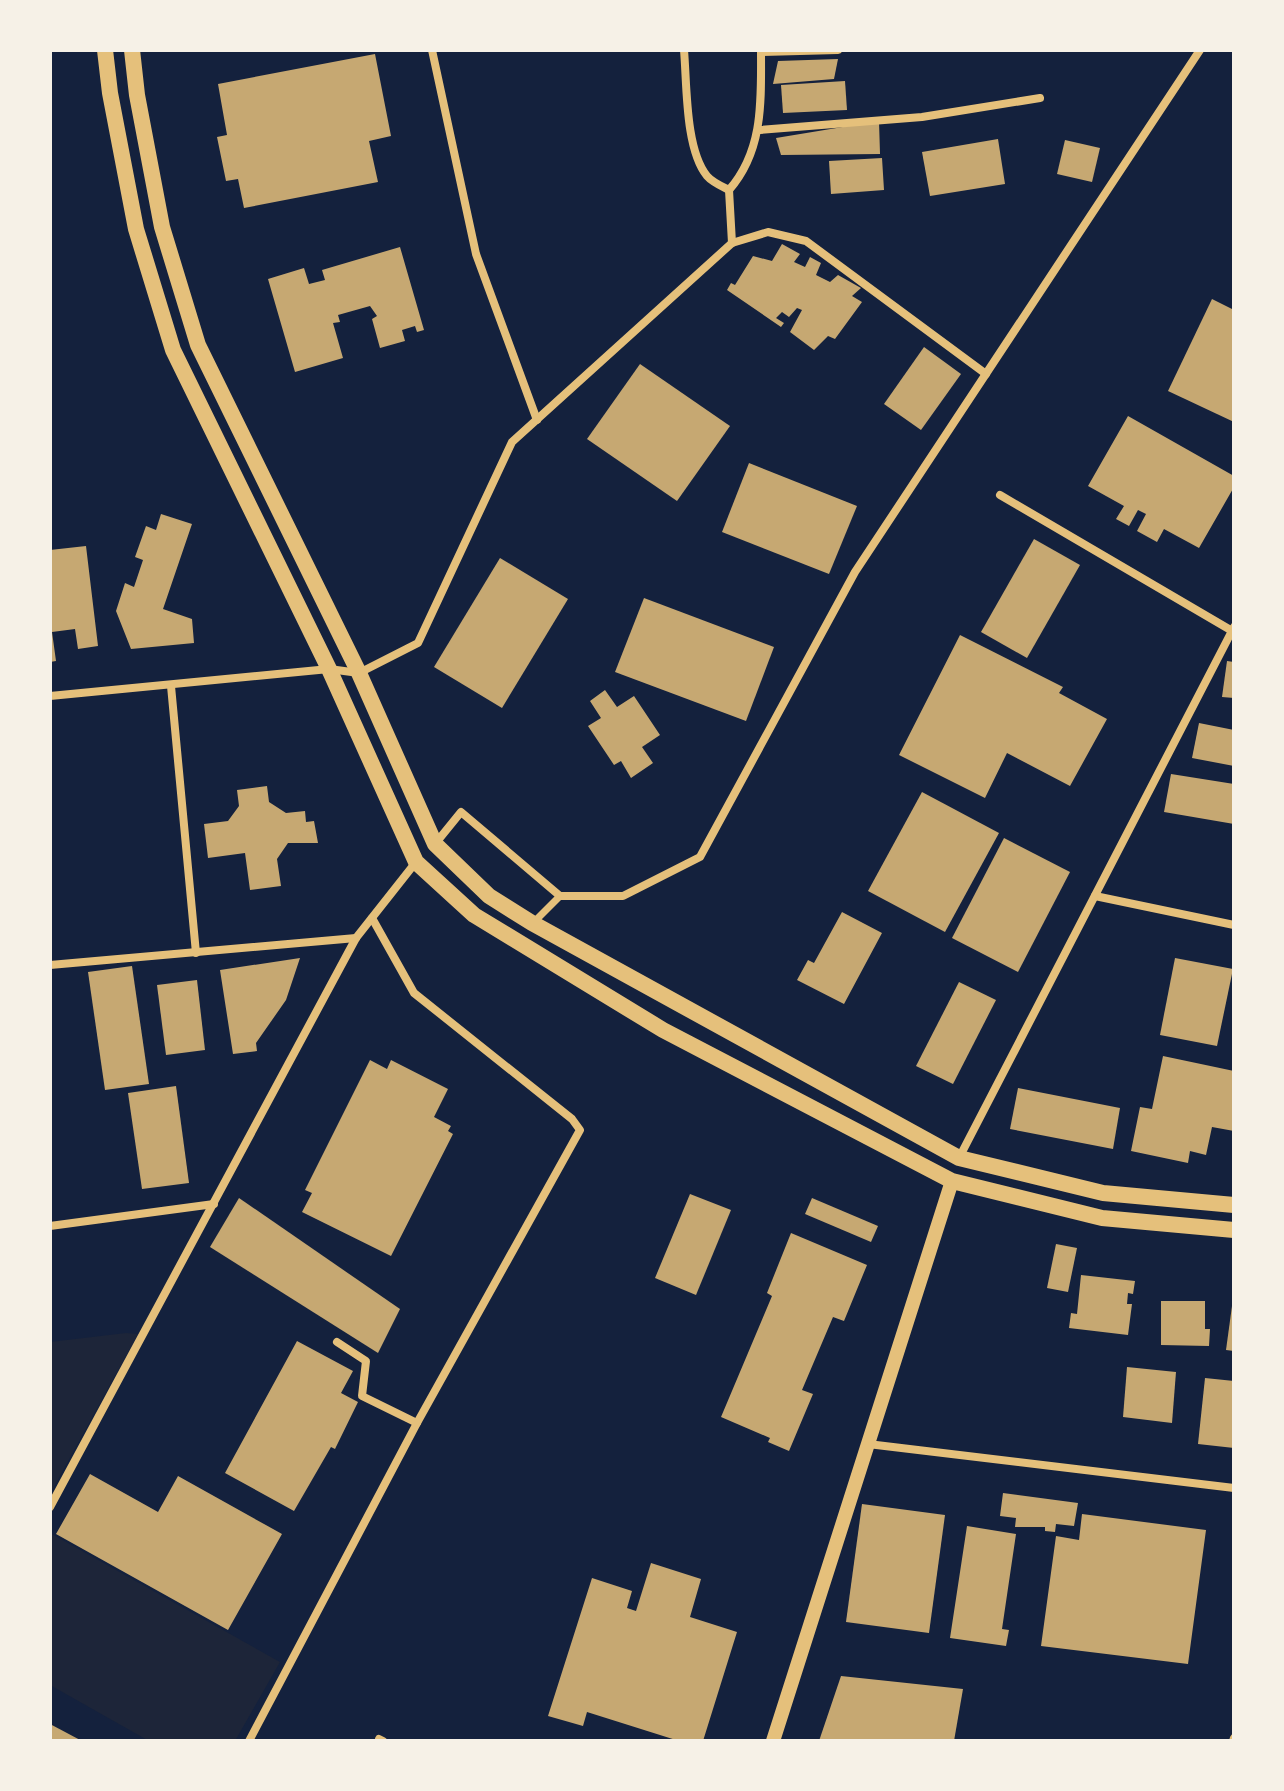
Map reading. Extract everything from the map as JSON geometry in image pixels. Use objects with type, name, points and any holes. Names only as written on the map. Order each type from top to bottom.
[{"type":"main road","points":[[105,50],[110,93],[136,229],[173,350],[329,669],[416,862],[474,915],[663,1030],[952,1181],[1102,1218],[1234,1230]]},
{"type":"main road","points":[[132,50],[137,95],[162,227],[198,345],[359,673],[435,844],[489,896],[532,923],[959,1158],[1103,1193],[1234,1205]]},
{"type":"street","points":[[432,50],[476,254],[537,420]]},
{"type":"street","points":[[684,50],[692,135],[701,166],[709,179],[729,190]]},
{"type":"street","points":[[732,243],[729,190],[741,175],[760,130],[761,51],[838,50]]},
{"type":"street","points":[[435,844],[461,812],[560,896],[623,896],[700,857],[855,572],[951,422],[1200,50]]},
{"type":"street","points":[[760,130],[922,117],[1040,98]]},
{"type":"street","points":[[50,696],[329,669],[359,673],[418,643],[512,442],[732,243],[768,232],[806,241],[986,374]]},
{"type":"street","points":[[959,1158],[1233,631],[1000,495]]},
{"type":"street","points":[[171,686],[196,953]]},
{"type":"street","points":[[50,1507],[356,938],[416,862]]},
{"type":"street","points":[[532,923],[560,896]]},
{"type":"street","points":[[1095,896],[1234,925]]},
{"type":"street","points":[[249,1741],[417,1423],[580,1130],[572,1119],[414,993],[372,918]]},
{"type":"street","points":[[50,965],[356,938]]},
{"type":"street","points":[[773,1741],[952,1181]]},
{"type":"street","points":[[50,1226],[214,1204]]},
{"type":"street","points":[[337,1342],[366,1361],[362,1396],[417,1423]]},
{"type":"street","points":[[868,1444],[1234,1488]]},
{"type":"shaded area","points":[[138,1334],[50,1494],[50,1342]]},
{"type":"shaded area","points":[[50,1533],[280,1662],[235,1741],[149,1741],[50,1685]]},
{"type":"building","points":[[375,54],[391,136],[369,141],[378,182],[244,208],[238,179],[226,181],[217,137],[227,135],[218,84]]},
{"type":"building","points":[[838,59],[834,79],[773,84],[778,61]]},
{"type":"building","points":[[845,81],[847,110],[783,113],[781,85]]},
{"type":"building","points":[[879,121],[880,154],[781,155],[776,138]]},
{"type":"building","points":[[998,139],[1005,184],[930,196],[922,152]]},
{"type":"building","points":[[1065,140],[1100,148],[1092,182],[1057,174]]},
{"type":"building","points":[[882,158],[884,190],[831,194],[829,161]]},
{"type":"building","points":[[782,244],[800,254],[794,262],[805,267],[810,257],[821,263],[816,275],[830,282],[838,275],[861,288],[852,296],[862,302],[835,339],[828,336],[814,350],[790,332],[802,310],[797,308],[789,317],[782,312],[776,318],[784,323],[781,327],[727,290],[731,283],[735,285],[753,256],[772,261]]},
{"type":"building","points":[[400,247],[424,330],[417,332],[415,326],[402,330],[405,341],[380,348],[372,319],[377,316],[370,306],[338,315],[340,322],[333,323],[343,358],[295,372],[268,279],[304,268],[309,284],[325,280],[322,270]]},
{"type":"building","points":[[1212,299],[1234,310],[1234,422],[1168,391]]},
{"type":"building","points":[[924,347],[961,374],[921,430],[884,404]]},
{"type":"building","points":[[640,364],[730,426],[677,501],[587,439]]},
{"type":"building","points":[[1128,416],[1234,476],[1234,487],[1199,548],[1164,529],[1157,542],[1137,531],[1146,514],[1138,510],[1129,526],[1116,519],[1124,506],[1088,486]]},
{"type":"building","points":[[749,463],[857,506],[829,574],[722,532]]},
{"type":"building","points":[[161,514],[192,524],[163,609],[192,619],[194,643],[131,649],[116,611],[125,583],[134,587],[143,560],[135,557],[146,526],[156,530]]},
{"type":"building","points":[[1034,539],[1080,565],[1027,658],[981,632]]},
{"type":"building","points":[[86,546],[98,646],[78,649],[75,629],[52,632],[56,661],[50,662],[50,550]]},
{"type":"building","points":[[500,558],[568,599],[502,708],[434,667]]},
{"type":"building","points":[[644,598],[774,647],[746,721],[615,672]]},
{"type":"building","points":[[960,635],[1063,687],[1059,693],[1107,719],[1070,786],[1007,753],[985,798],[899,755]]},
{"type":"building","points":[[1227,661],[1234,662],[1234,698],[1222,697]]},
{"type":"building","points":[[605,690],[617,707],[634,696],[660,735],[642,747],[653,763],[631,778],[621,761],[614,765],[588,726],[601,718],[590,701]]},
{"type":"building","points":[[1199,723],[1234,730],[1234,766],[1192,758]]},
{"type":"building","points":[[1171,774],[1234,784],[1234,824],[1164,812]]},
{"type":"building","points":[[267,786],[269,802],[286,813],[305,811],[306,822],[314,821],[318,843],[288,843],[277,859],[281,886],[250,890],[245,853],[208,858],[204,824],[228,821],[239,806],[237,790]]},
{"type":"building","points":[[922,792],[999,833],[945,932],[868,891]]},
{"type":"building","points":[[1004,838],[1070,872],[1018,972],[952,938]]},
{"type":"building","points":[[842,912],[882,933],[844,1004],[797,980],[808,960],[814,963]]},
{"type":"building","points":[[300,958],[286,1000],[256,1043],[257,1051],[233,1054],[220,970]]},
{"type":"building","points":[[1175,958],[1233,969],[1217,1046],[1160,1035]]},
{"type":"building","points":[[132,966],[149,1084],[105,1090],[88,972]]},
{"type":"building","points":[[197,980],[205,1050],[166,1055],[157,985]]},
{"type":"building","points":[[959,982],[996,1000],[953,1084],[916,1066]]},
{"type":"building","points":[[1163,1056],[1234,1071],[1234,1131],[1212,1127],[1206,1155],[1190,1151],[1188,1163],[1131,1151],[1140,1107],[1152,1109]]},
{"type":"building","points":[[370,1060],[387,1069],[391,1060],[448,1089],[434,1117],[451,1126],[448,1131],[453,1134],[391,1256],[302,1212],[312,1193],[305,1190]]},
{"type":"building","points":[[176,1086],[189,1183],[142,1189],[128,1093]]},
{"type":"building","points":[[1018,1088],[1120,1108],[1113,1149],[1010,1129]]},
{"type":"building","points":[[690,1194],[731,1210],[696,1295],[655,1278]]},
{"type":"building","points":[[239,1198],[400,1309],[378,1353],[210,1247]]},
{"type":"building","points":[[812,1198],[878,1226],[871,1242],[805,1214]]},
{"type":"building","points":[[791,1233],[867,1265],[844,1321],[833,1317],[802,1390],[813,1394],[789,1451],[768,1442],[770,1438],[721,1417],[772,1296],[767,1293]]},
{"type":"building","points":[[1056,1244],[1077,1248],[1068,1292],[1047,1288]]},
{"type":"building","points":[[1081,1275],[1135,1281],[1133,1294],[1128,1293],[1127,1304],[1132,1304],[1128,1335],[1069,1328],[1071,1313],[1077,1314]]},
{"type":"building","points":[[1161,1301],[1205,1301],[1205,1329],[1210,1329],[1209,1346],[1161,1345]]},
{"type":"building","points":[[1234,1307],[1234,1351],[1226,1350]]},
{"type":"building","points":[[297,1341],[353,1371],[341,1393],[358,1402],[335,1449],[331,1447],[294,1511],[225,1473]]},
{"type":"building","points":[[1127,1367],[1176,1372],[1172,1423],[1123,1417]]},
{"type":"building","points":[[1205,1378],[1234,1381],[1234,1448],[1198,1444]]},
{"type":"building","points":[[90,1474],[158,1512],[178,1476],[282,1534],[228,1630],[56,1534]]},
{"type":"building","points":[[1003,1493],[1078,1503],[1074,1526],[1056,1524],[1055,1532],[1045,1531],[1045,1527],[1015,1527],[1016,1518],[1000,1516]]},
{"type":"building","points":[[862,1504],[945,1515],[929,1633],[846,1622]]},
{"type":"building","points":[[1082,1514],[1206,1530],[1188,1664],[1041,1646],[1056,1536],[1079,1540]]},
{"type":"building","points":[[967,1526],[1016,1534],[1002,1629],[1009,1630],[1006,1646],[950,1638]]},
{"type":"building","points":[[651,1563],[701,1579],[690,1617],[737,1632],[703,1741],[679,1741],[587,1712],[583,1726],[548,1716],[592,1578],[632,1591],[627,1608],[636,1611]]},
{"type":"building","points":[[841,1676],[963,1689],[954,1741],[819,1741]]},
{"type":"building","points":[[50,1724],[82,1741],[50,1741]]}]
